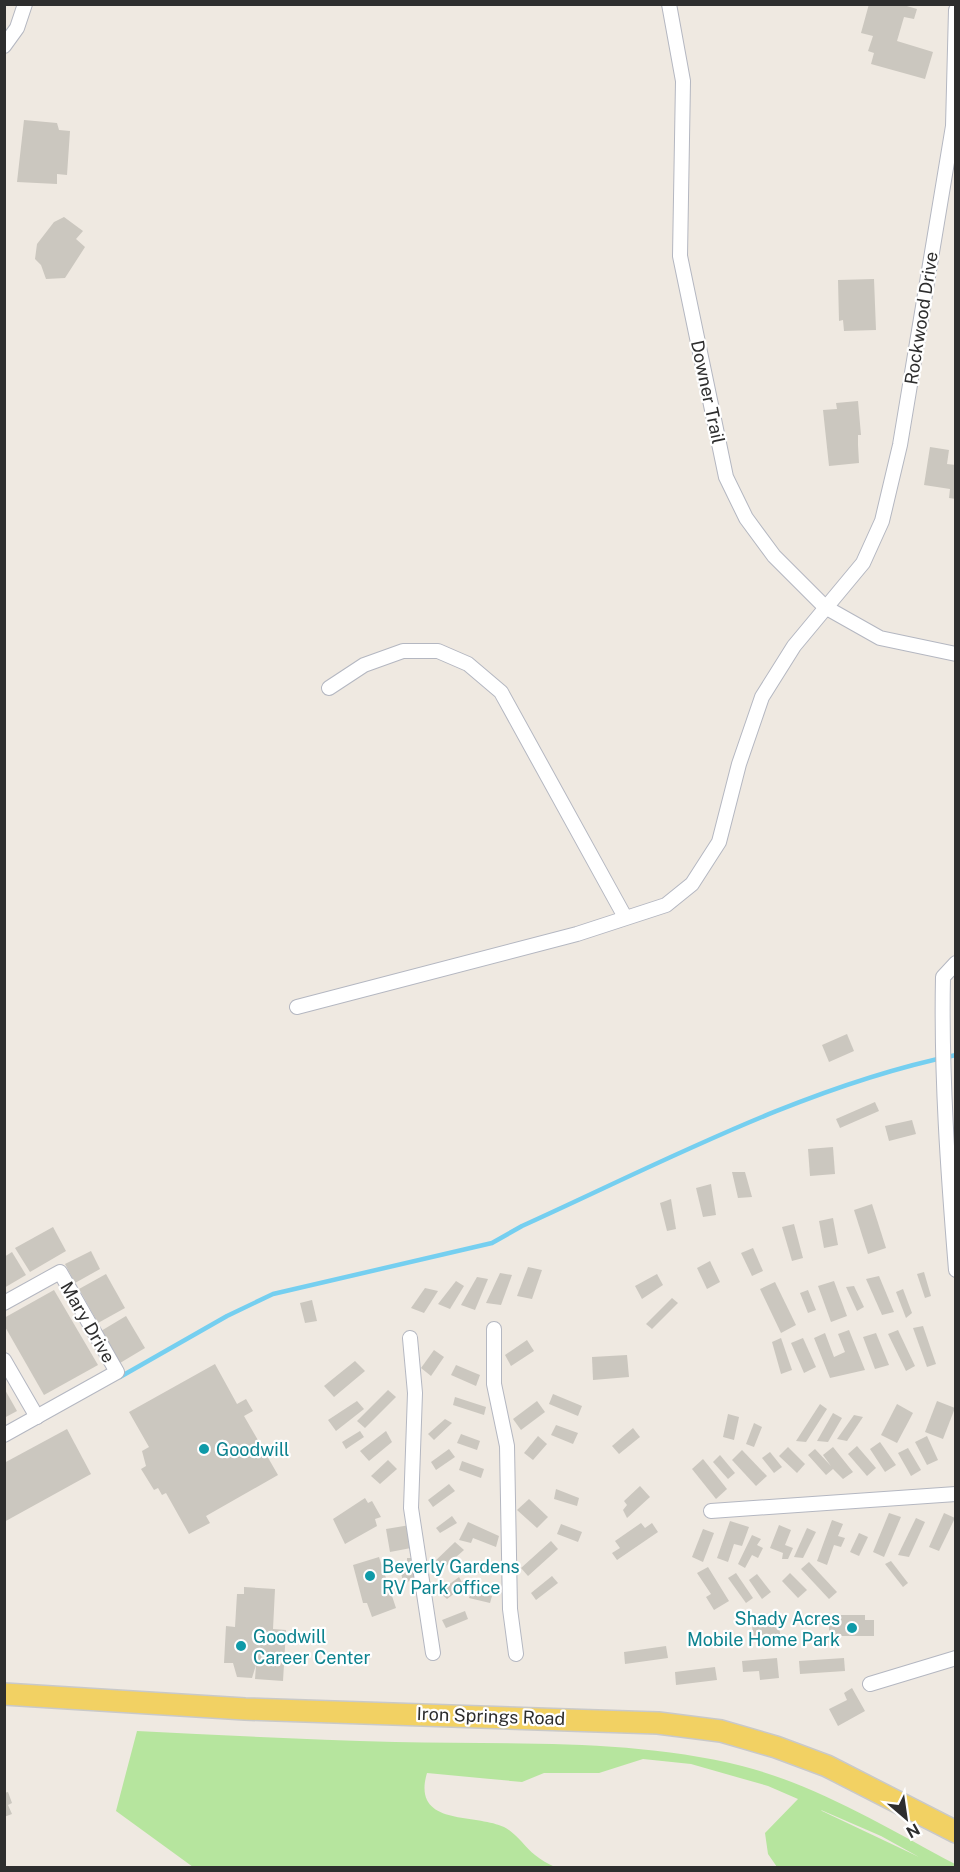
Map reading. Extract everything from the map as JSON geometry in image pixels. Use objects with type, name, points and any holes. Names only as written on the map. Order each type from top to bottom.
[{"type":"main road","name":"Iron Springs Road","points":[[4,1694],[245,1709],[658,1722],[721,1731],[826,1766],[956,1832]]},
{"type":"street","points":[[4,46],[17,28],[25,4]]},
{"type":"street","name":"Downer Trail","points":[[669,4],[683,81],[680,255],[726,477],[746,518],[774,556],[825,607],[887,640],[956,654]]},
{"type":"street","name":"Rockwood Drive","points":[[297,1007],[577,934],[666,905],[692,884],[719,842],[739,764],[762,697],[794,646],[863,563],[882,521],[900,445],[953,126],[956,10]]},
{"type":"street","points":[[329,688],[364,665],[402,651],[438,651],[468,664],[501,692],[625,917]]},
{"type":"street","points":[[956,963],[942,977],[945,1134],[956,1270]]},
{"type":"street","name":"Mary Drive","points":[[4,1303],[60,1272],[117,1372],[37,1417]]},
{"type":"street","points":[[494,1329],[494,1384],[507,1446],[510,1609],[516,1654]]},
{"type":"street","points":[[410,1338],[415,1393],[411,1508],[433,1653]]},
{"type":"street","points":[[4,1360],[37,1417],[4,1435]]},
{"type":"street","points":[[711,1511],[956,1494]]},
{"type":"street","points":[[870,1684],[956,1658]]},
{"type":"green space","points":[[137,1731],[363,1741],[613,1747],[700,1757],[770,1774],[851,1809],[955,1864],[955,1867],[777,1867],[768,1854],[765,1833],[798,1799],[768,1786],[691,1764],[643,1759],[599,1773],[544,1773],[522,1782],[427,1773],[425,1790],[428,1802],[437,1810],[449,1815],[504,1827],[537,1857],[555,1867],[193,1867],[116,1811]],"holes":[[[821,1810],[881,1836],[919,1857]]]},
{"type":"building","points":[[869,4],[900,4],[917,9],[914,19],[904,17],[897,41],[933,52],[925,79],[871,64],[874,53],[868,51],[873,36],[861,33]]},
{"type":"building","points":[[24,120],[57,123],[59,130],[70,131],[67,175],[57,174],[57,184],[17,182]]},
{"type":"building","points":[[64,217],[83,231],[76,239],[85,247],[65,278],[46,279],[41,265],[35,259],[37,244],[54,222]]},
{"type":"building","points":[[874,279],[876,330],[844,331],[843,320],[839,321],[838,280]]},
{"type":"building","points":[[858,401],[861,435],[858,435],[859,463],[829,466],[823,410],[837,409],[836,403]]},
{"type":"building","points":[[930,447],[949,450],[947,464],[956,465],[956,499],[949,498],[950,489],[924,485]]},
{"type":"building","points":[[847,1034],[854,1051],[829,1062],[822,1045]]},
{"type":"building","points":[[875,1102],[879,1111],[840,1128],[836,1119]]},
{"type":"building","points":[[912,1120],[916,1134],[889,1141],[885,1126]]},
{"type":"building","points":[[833,1147],[835,1174],[810,1176],[808,1149]]},
{"type":"building","points":[[732,1172],[745,1172],[752,1197],[738,1198]]},
{"type":"building","points":[[711,1184],[716,1215],[703,1217],[696,1188]]},
{"type":"building","points":[[671,1199],[676,1229],[667,1231],[660,1203]]},
{"type":"building","points":[[872,1204],[886,1248],[868,1254],[854,1210]]},
{"type":"building","points":[[833,1218],[838,1245],[824,1248],[819,1221]]},
{"type":"building","points":[[794,1224],[803,1258],[792,1261],[782,1227]]},
{"type":"building","points":[[53,1227],[66,1251],[30,1272],[15,1248]]},
{"type":"building","points":[[753,1248],[763,1271],[752,1276],[741,1253]]},
{"type":"building","points":[[91,1251],[100,1269],[75,1283],[65,1264]]},
{"type":"building","points":[[12,1252],[26,1275],[4,1288],[4,1257]]},
{"type":"building","points":[[710,1261],[720,1282],[707,1289],[697,1268]]},
{"type":"building","points":[[528,1267],[542,1270],[532,1299],[517,1296]]},
{"type":"building","points":[[924,1272],[931,1296],[925,1298],[917,1274]]},
{"type":"building","points":[[500,1273],[512,1275],[501,1305],[486,1303]]},
{"type":"building","points":[[106,1274],[125,1308],[98,1323],[79,1289]]},
{"type":"building","points":[[657,1274],[663,1285],[642,1299],[635,1286]]},
{"type":"building","points":[[879,1276],[894,1312],[882,1315],[866,1279]]},
{"type":"building","points":[[477,1277],[488,1279],[475,1310],[461,1305]]},
{"type":"building","points":[[456,1281],[464,1286],[450,1309],[438,1304]]},
{"type":"building","points":[[834,1281],[847,1316],[831,1322],[818,1286]]},
{"type":"building","points":[[775,1282],[796,1325],[781,1333],[760,1289]]},
{"type":"building","points":[[854,1286],[864,1307],[857,1311],[846,1287]]},
{"type":"building","points":[[425,1288],[438,1291],[424,1313],[411,1308]]},
{"type":"building","points":[[903,1289],[912,1313],[906,1318],[896,1292]]},
{"type":"building","points":[[54,1290],[98,1365],[44,1395],[4,1325],[4,1318]]},
{"type":"building","points":[[808,1290],[816,1310],[808,1313],[800,1293]]},
{"type":"building","points":[[672,1298],[678,1303],[652,1329],[646,1324]]},
{"type":"building","points":[[312,1300],[317,1321],[305,1323],[300,1303]]},
{"type":"building","points":[[126,1316],[145,1348],[120,1363],[101,1331]]},
{"type":"building","points":[[923,1326],[936,1364],[927,1367],[913,1328]]},
{"type":"building","points":[[849,1330],[865,1370],[830,1378],[814,1338],[825,1333],[834,1357],[845,1352],[838,1334]]},
{"type":"building","points":[[898,1330],[915,1366],[906,1371],[888,1334]]},
{"type":"building","points":[[876,1333],[889,1365],[875,1369],[863,1337]]},
{"type":"building","points":[[781,1338],[792,1370],[781,1374],[772,1342]]},
{"type":"building","points":[[803,1338],[816,1367],[804,1373],[791,1343]]},
{"type":"building","points":[[527,1340],[534,1351],[511,1366],[505,1355]]},
{"type":"building","points":[[434,1350],[444,1357],[431,1376],[421,1368]]},
{"type":"building","points":[[627,1355],[629,1377],[593,1380],[592,1357]]},
{"type":"building","points":[[355,1361],[365,1371],[334,1397],[324,1386]]},
{"type":"building","name":"Goodwill","points":[[215,1364],[237,1404],[246,1399],[253,1411],[244,1416],[278,1475],[206,1516],[210,1523],[189,1534],[166,1493],[162,1495],[158,1488],[154,1490],[141,1469],[146,1466],[142,1451],[149,1447],[129,1412]]},
{"type":"building","points":[[456,1365],[480,1375],[476,1386],[451,1375]]},
{"type":"building","points":[[4,1388],[17,1411],[4,1418]]},
{"type":"building","points":[[388,1390],[396,1397],[365,1428],[357,1421]]},
{"type":"building","points":[[553,1394],[582,1406],[578,1416],[549,1404]]},
{"type":"building","points":[[455,1397],[486,1407],[484,1415],[453,1405]]},
{"type":"building","points":[[357,1401],[364,1409],[336,1431],[328,1420]]},
{"type":"building","points":[[537,1401],[545,1412],[521,1430],[513,1419]]},
{"type":"building","points":[[937,1401],[955,1408],[943,1439],[925,1432]]},
{"type":"building","points":[[820,1404],[827,1409],[806,1442],[796,1441]]},
{"type":"building","points":[[897,1404],[913,1413],[897,1443],[881,1435]]},
{"type":"building","points":[[833,1413],[842,1418],[828,1442],[817,1441]]},
{"type":"building","points":[[728,1414],[739,1417],[734,1440],[723,1437]]},
{"type":"building","points":[[854,1415],[863,1417],[847,1441],[837,1439]]},
{"type":"building","points":[[445,1419],[452,1423],[434,1440],[428,1434]]},
{"type":"building","points":[[754,1423],[762,1427],[754,1447],[746,1444]]},
{"type":"building","points":[[556,1425],[578,1433],[573,1444],[551,1435]]},
{"type":"building","points":[[633,1428],[640,1437],[619,1454],[612,1446]]},
{"type":"building","points":[[67,1429],[91,1474],[4,1522],[4,1463]]},
{"type":"building","points":[[360,1431],[364,1437],[346,1449],[342,1442]]},
{"type":"building","points":[[386,1431],[392,1442],[369,1461],[360,1451]]},
{"type":"building","points":[[461,1434],[480,1441],[477,1450],[457,1443]]},
{"type":"building","points":[[538,1436],[547,1444],[533,1460],[524,1453]]},
{"type":"building","points":[[927,1436],[938,1460],[927,1465],[915,1442]]},
{"type":"building","points":[[880,1442],[896,1465],[885,1472],[870,1449]]},
{"type":"building","points":[[857,1446],[876,1468],[867,1476],[848,1454]]},
{"type":"building","points":[[788,1447],[805,1464],[797,1473],[779,1456]]},
{"type":"building","points":[[833,1447],[853,1472],[843,1479],[833,1469],[826,1475],[808,1455],[815,1449],[831,1466],[823,1455]]},
{"type":"building","points":[[908,1448],[921,1470],[911,1476],[898,1453]]},
{"type":"building","points":[[449,1449],[455,1457],[436,1470],[431,1462]]},
{"type":"building","points":[[742,1450],[767,1476],[756,1486],[732,1460]]},
{"type":"building","points":[[770,1452],[782,1467],[774,1473],[762,1458]]},
{"type":"building","points":[[720,1455],[735,1473],[728,1479],[713,1462]]},
{"type":"building","points":[[703,1459],[727,1489],[716,1499],[692,1469]]},
{"type":"building","points":[[388,1460],[397,1469],[380,1484],[371,1476]]},
{"type":"building","points":[[462,1461],[484,1469],[481,1478],[459,1470]]},
{"type":"building","points":[[449,1484],[455,1491],[433,1507],[428,1500]]},
{"type":"building","points":[[640,1486],[650,1497],[627,1518],[623,1510],[627,1505],[624,1501]]},
{"type":"building","points":[[556,1489],[579,1498],[577,1506],[554,1499]]},
{"type":"building","points":[[365,1498],[368,1503],[372,1501],[381,1517],[375,1519],[377,1526],[345,1544],[333,1519]]},
{"type":"building","points":[[529,1499],[548,1517],[537,1528],[517,1510]]},
{"type":"building","points":[[889,1513],[901,1517],[884,1557],[873,1552]]},
{"type":"building","points":[[944,1513],[955,1518],[939,1551],[929,1547]]},
{"type":"building","points":[[452,1516],[457,1523],[440,1533],[436,1528]]},
{"type":"building","points":[[916,1518],[925,1522],[909,1557],[898,1555]]},
{"type":"building","points":[[832,1520],[843,1524],[838,1536],[845,1538],[841,1547],[834,1545],[827,1565],[817,1561]]},
{"type":"building","points":[[730,1521],[749,1527],[742,1546],[734,1544],[728,1562],[717,1558]]},
{"type":"building","points":[[468,1522],[499,1536],[496,1547],[473,1538],[471,1543],[459,1540]]},
{"type":"building","points":[[641,1523],[645,1528],[652,1523],[658,1532],[617,1560],[612,1553],[620,1548],[615,1541]]},
{"type":"building","points":[[561,1524],[582,1532],[578,1542],[557,1534]]},
{"type":"building","points":[[410,1525],[411,1548],[390,1552],[386,1529]]},
{"type":"building","points":[[779,1525],[791,1530],[785,1545],[793,1548],[788,1559],[782,1559],[783,1553],[770,1548]]},
{"type":"building","points":[[807,1528],[816,1532],[803,1558],[794,1557]]},
{"type":"building","points":[[703,1529],[714,1533],[703,1562],[692,1557]]},
{"type":"building","points":[[859,1533],[868,1537],[859,1556],[850,1552]]},
{"type":"building","points":[[752,1535],[761,1539],[757,1545],[763,1548],[758,1558],[752,1555],[745,1568],[738,1564]]},
{"type":"building","points":[[551,1541],[558,1549],[528,1576],[521,1568]]},
{"type":"building","points":[[455,1542],[464,1550],[438,1573],[432,1564]]},
{"type":"building","name":"Beverly Gardens RV Park office","points":[[379,1557],[396,1608],[372,1617],[367,1603],[363,1603],[353,1565]]},
{"type":"building","points":[[407,1558],[414,1558],[416,1584],[410,1587],[410,1581],[403,1583],[401,1572],[407,1570]]},
{"type":"building","points":[[891,1561],[908,1583],[903,1587],[885,1564]]},
{"type":"building","points":[[474,1562],[494,1567],[490,1575],[470,1571]]},
{"type":"building","points":[[809,1562],[837,1592],[829,1599],[801,1569]]},
{"type":"building","points":[[708,1567],[729,1601],[714,1610],[706,1597],[711,1594],[697,1573]]},
{"type":"building","points":[[736,1573],[753,1598],[746,1603],[728,1578]]},
{"type":"building","points":[[790,1573],[807,1590],[798,1598],[782,1581]]},
{"type":"building","points":[[757,1574],[771,1592],[762,1599],[749,1580]]},
{"type":"building","points":[[552,1576],[558,1583],[536,1600],[531,1593]]},
{"type":"building","points":[[459,1577],[464,1586],[447,1599],[439,1592]]},
{"type":"building","name":"Goodwill Career Center","points":[[244,1587],[275,1589],[273,1629],[286,1630],[283,1681],[255,1679],[256,1665],[252,1678],[237,1677],[233,1663],[224,1663],[226,1626],[235,1627],[237,1594],[244,1594]]},
{"type":"building","points":[[471,1592],[492,1596],[490,1603],[469,1598]]},
{"type":"building","points":[[465,1611],[468,1619],[446,1628],[442,1620]]},
{"type":"building","name":"Shady Acres Mobile Home Park","points":[[829,1615],[865,1615],[865,1620],[874,1620],[874,1636],[829,1636]]},
{"type":"building","points":[[779,1623],[780,1634],[753,1636],[752,1625]]},
{"type":"building","points":[[666,1646],[668,1658],[625,1664],[624,1652]]},
{"type":"building","points":[[777,1658],[779,1678],[760,1680],[759,1671],[743,1672],[742,1661]]},
{"type":"building","points":[[844,1658],[845,1671],[800,1674],[799,1661]]},
{"type":"building","points":[[715,1667],[717,1680],[676,1685],[675,1672]]},
{"type":"building","points":[[852,1688],[865,1711],[838,1726],[829,1709],[847,1700],[844,1693]]},
{"type":"building","points":[[8,1792],[12,1803],[8,1805],[12,1814],[4,1817],[4,1793]]},
{"type":"waterway","points":[[120,1377],[227,1316],[273,1294],[492,1243],[522,1226],[734,1128],[844,1086],[956,1055]]},
{"type":"place","name":"Goodwill","points":[[204,1449]]},
{"type":"place","name":"Beverly Gardens RV Park office","points":[[370,1576]]},
{"type":"place","name":"Shady Acres Mobile Home Park","points":[[852,1628]]},
{"type":"place","name":"Goodwill Career Center","points":[[241,1646]]}]
